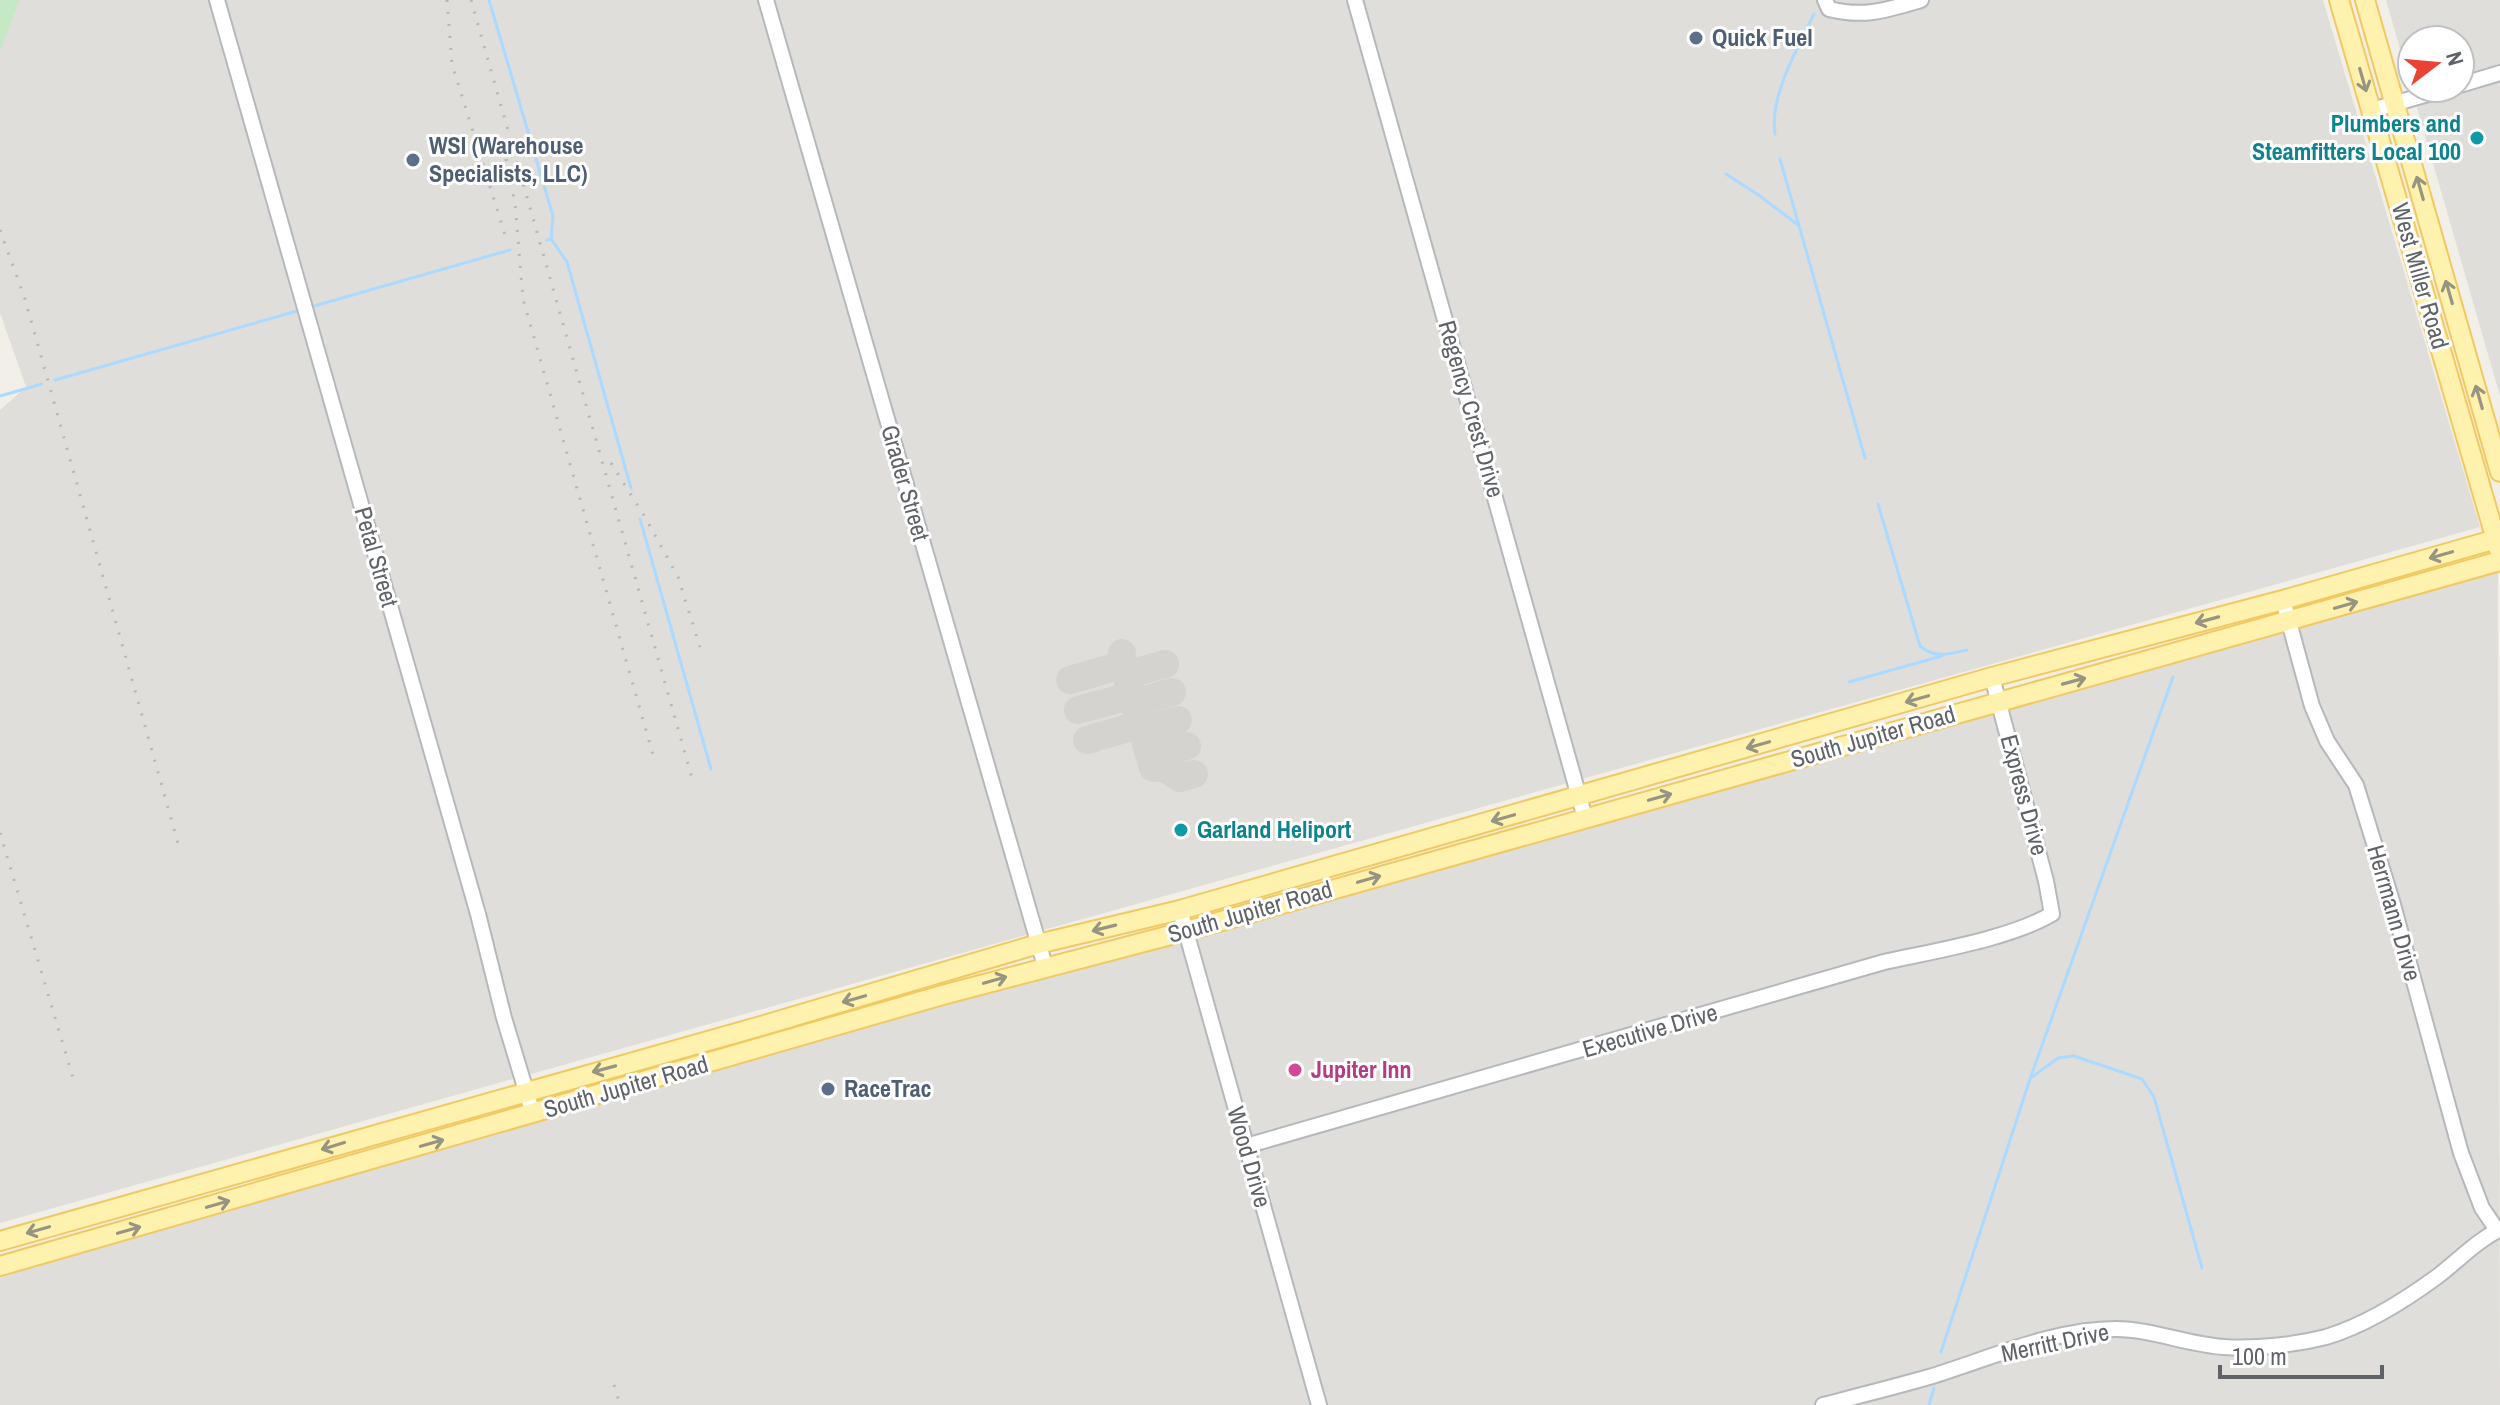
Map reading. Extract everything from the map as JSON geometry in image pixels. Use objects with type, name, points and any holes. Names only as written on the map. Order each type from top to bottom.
[{"type":"main road","name":"West Miller Road","points":[[2339,0],[2499,543]]},
{"type":"main road","name":"West Miller Road","points":[[2365,0],[2396,103]]},
{"type":"main road","name":"West Miller Road","points":[[2396,104],[2500,472]]},
{"type":"main road","points":[[2418,270],[2441,263]]},
{"type":"main road","name":"South Jupiter Road","points":[[0,1241],[761,1026],[1038,944],[1180,910],[1992,677],[2499,543]]},
{"type":"main road","name":"South Jupiter Road","points":[[0,1266],[1045,966],[1186,931],[2500,561]]},
{"type":"main road","points":[[1833,723],[1839,746]]},
{"type":"main road","points":[[369,1135],[377,1159]]},
{"type":"main road","points":[[249,1171],[255,1194]]},
{"type":"main road","points":[[75,1220],[82,1243]]},
{"type":"street","name":"Petal Street","points":[[217,0],[533,1114]]},
{"type":"street","name":"Grader Street","points":[[766,0],[1045,966]]},
{"type":"street","name":"Regency Crest Drive","points":[[1355,0],[1585,818]]},
{"type":"street","points":[[1825,0],[1829,9],[1853,15],[1885,11],[1921,0]]},
{"type":"street","points":[[2476,80],[2500,73]]},
{"type":"street","points":[[2372,110],[2396,103]]},
{"type":"street","name":"Herrmann Drive","points":[[2283,600],[2312,706],[2327,741],[2356,785],[2392,901],[2461,1153],[2482,1208],[2498,1230]]},
{"type":"street","name":"Express Drive","points":[[1992,677],[2052,914]]},
{"type":"street","name":"Wood Drive","points":[[1180,910],[1319,1405]]},
{"type":"street","name":"Executive Drive","points":[[1246,1146],[1884,962],[1999,934],[2038,922],[2052,914]]},
{"type":"street","name":"Merritt Drive","points":[[1823,1405],[1929,1377],[2043,1340],[2098,1331],[2130,1330],[2223,1347],[2280,1344],[2326,1337],[2364,1322],[2400,1302],[2440,1275],[2465,1251],[2498,1230]]},
{"type":"shaded area","points":[[0,0],[2323,0],[2480,527],[0,1223],[0,410],[26,387],[0,313]]},
{"type":"shaded area","points":[[2386,0],[2500,0],[2500,396],[2416,104],[2476,104],[2476,24],[2396,24],[2396,35]]},
{"type":"shaded area","points":[[2498,568],[2500,1405],[0,1405],[0,1275],[934,1007]]},
{"type":"green space","points":[[0,0],[19,0],[0,52]]},
{"type":"waterway","points":[[489,0],[553,216],[551,239],[547,240]]},
{"type":"waterway","points":[[1775,134],[1774,120],[1780,88],[1814,14]]},
{"type":"waterway","points":[[1780,159],[1865,458]]},
{"type":"waterway","points":[[1726,174],[1798,225]]},
{"type":"waterway","points":[[551,239],[567,262],[631,488]]},
{"type":"waterway","points":[[314,306],[510,250]]},
{"type":"waterway","points":[[55,380],[297,311]]},
{"type":"waterway","points":[[0,396],[42,384]]},
{"type":"waterway","points":[[1878,504],[1920,646],[1937,654],[1967,650]]},
{"type":"waterway","points":[[640,519],[711,769]]},
{"type":"waterway","points":[[1849,682],[1942,656]]},
{"type":"waterway","points":[[1941,1352],[2030,1079],[2173,677]]},
{"type":"waterway","points":[[2032,1077],[2058,1058],[2074,1056],[2142,1079],[2154,1097],[2202,1268]]},
{"type":"waterway","points":[[1929,1405],[1934,1388]]},
{"type":"taxiway","points":[[1122,653],[1153,768],[1165,768],[1180,778],[1194,774]]},
{"type":"taxiway","points":[[1070,680],[1122,663]]},
{"type":"taxiway","points":[[1125,672],[1129,674],[1165,664]]},
{"type":"taxiway","points":[[1078,710],[1126,697],[1131,692]]},
{"type":"taxiway","points":[[1133,699],[1138,702],[1172,692]]},
{"type":"taxiway","points":[[1141,727],[1146,729],[1178,720]]},
{"type":"taxiway","points":[[1087,740],[1135,726],[1139,721]]},
{"type":"taxiway","points":[[1149,754],[1155,756],[1187,746]]},
{"type":"railway","points":[[447,0],[452,64],[506,238]]},
{"type":"railway","points":[[471,0],[694,785]]},
{"type":"railway","points":[[506,159],[515,203],[523,299],[655,762]]},
{"type":"railway","points":[[0,230],[25,299],[179,847]]},
{"type":"railway","points":[[611,463],[678,577],[700,647]]},
{"type":"railway","points":[[0,833],[73,1078]]},
{"type":"railway","points":[[614,1385],[620,1405]]},
{"type":"place","name":"Quick Fuel","points":[[1696,38]]},
{"type":"place","name":"Plumbers and Steamfitters Local 100","points":[[2477,138]]},
{"type":"place","name":"WSI (Warehouse Specialists, LLC)","points":[[413,160]]},
{"type":"place","name":"Garland Heliport","points":[[1181,830]]},
{"type":"place","name":"Jupiter Inn","points":[[1295,1070]]},
{"type":"place","name":"RaceTrac","points":[[828,1089]]}]
